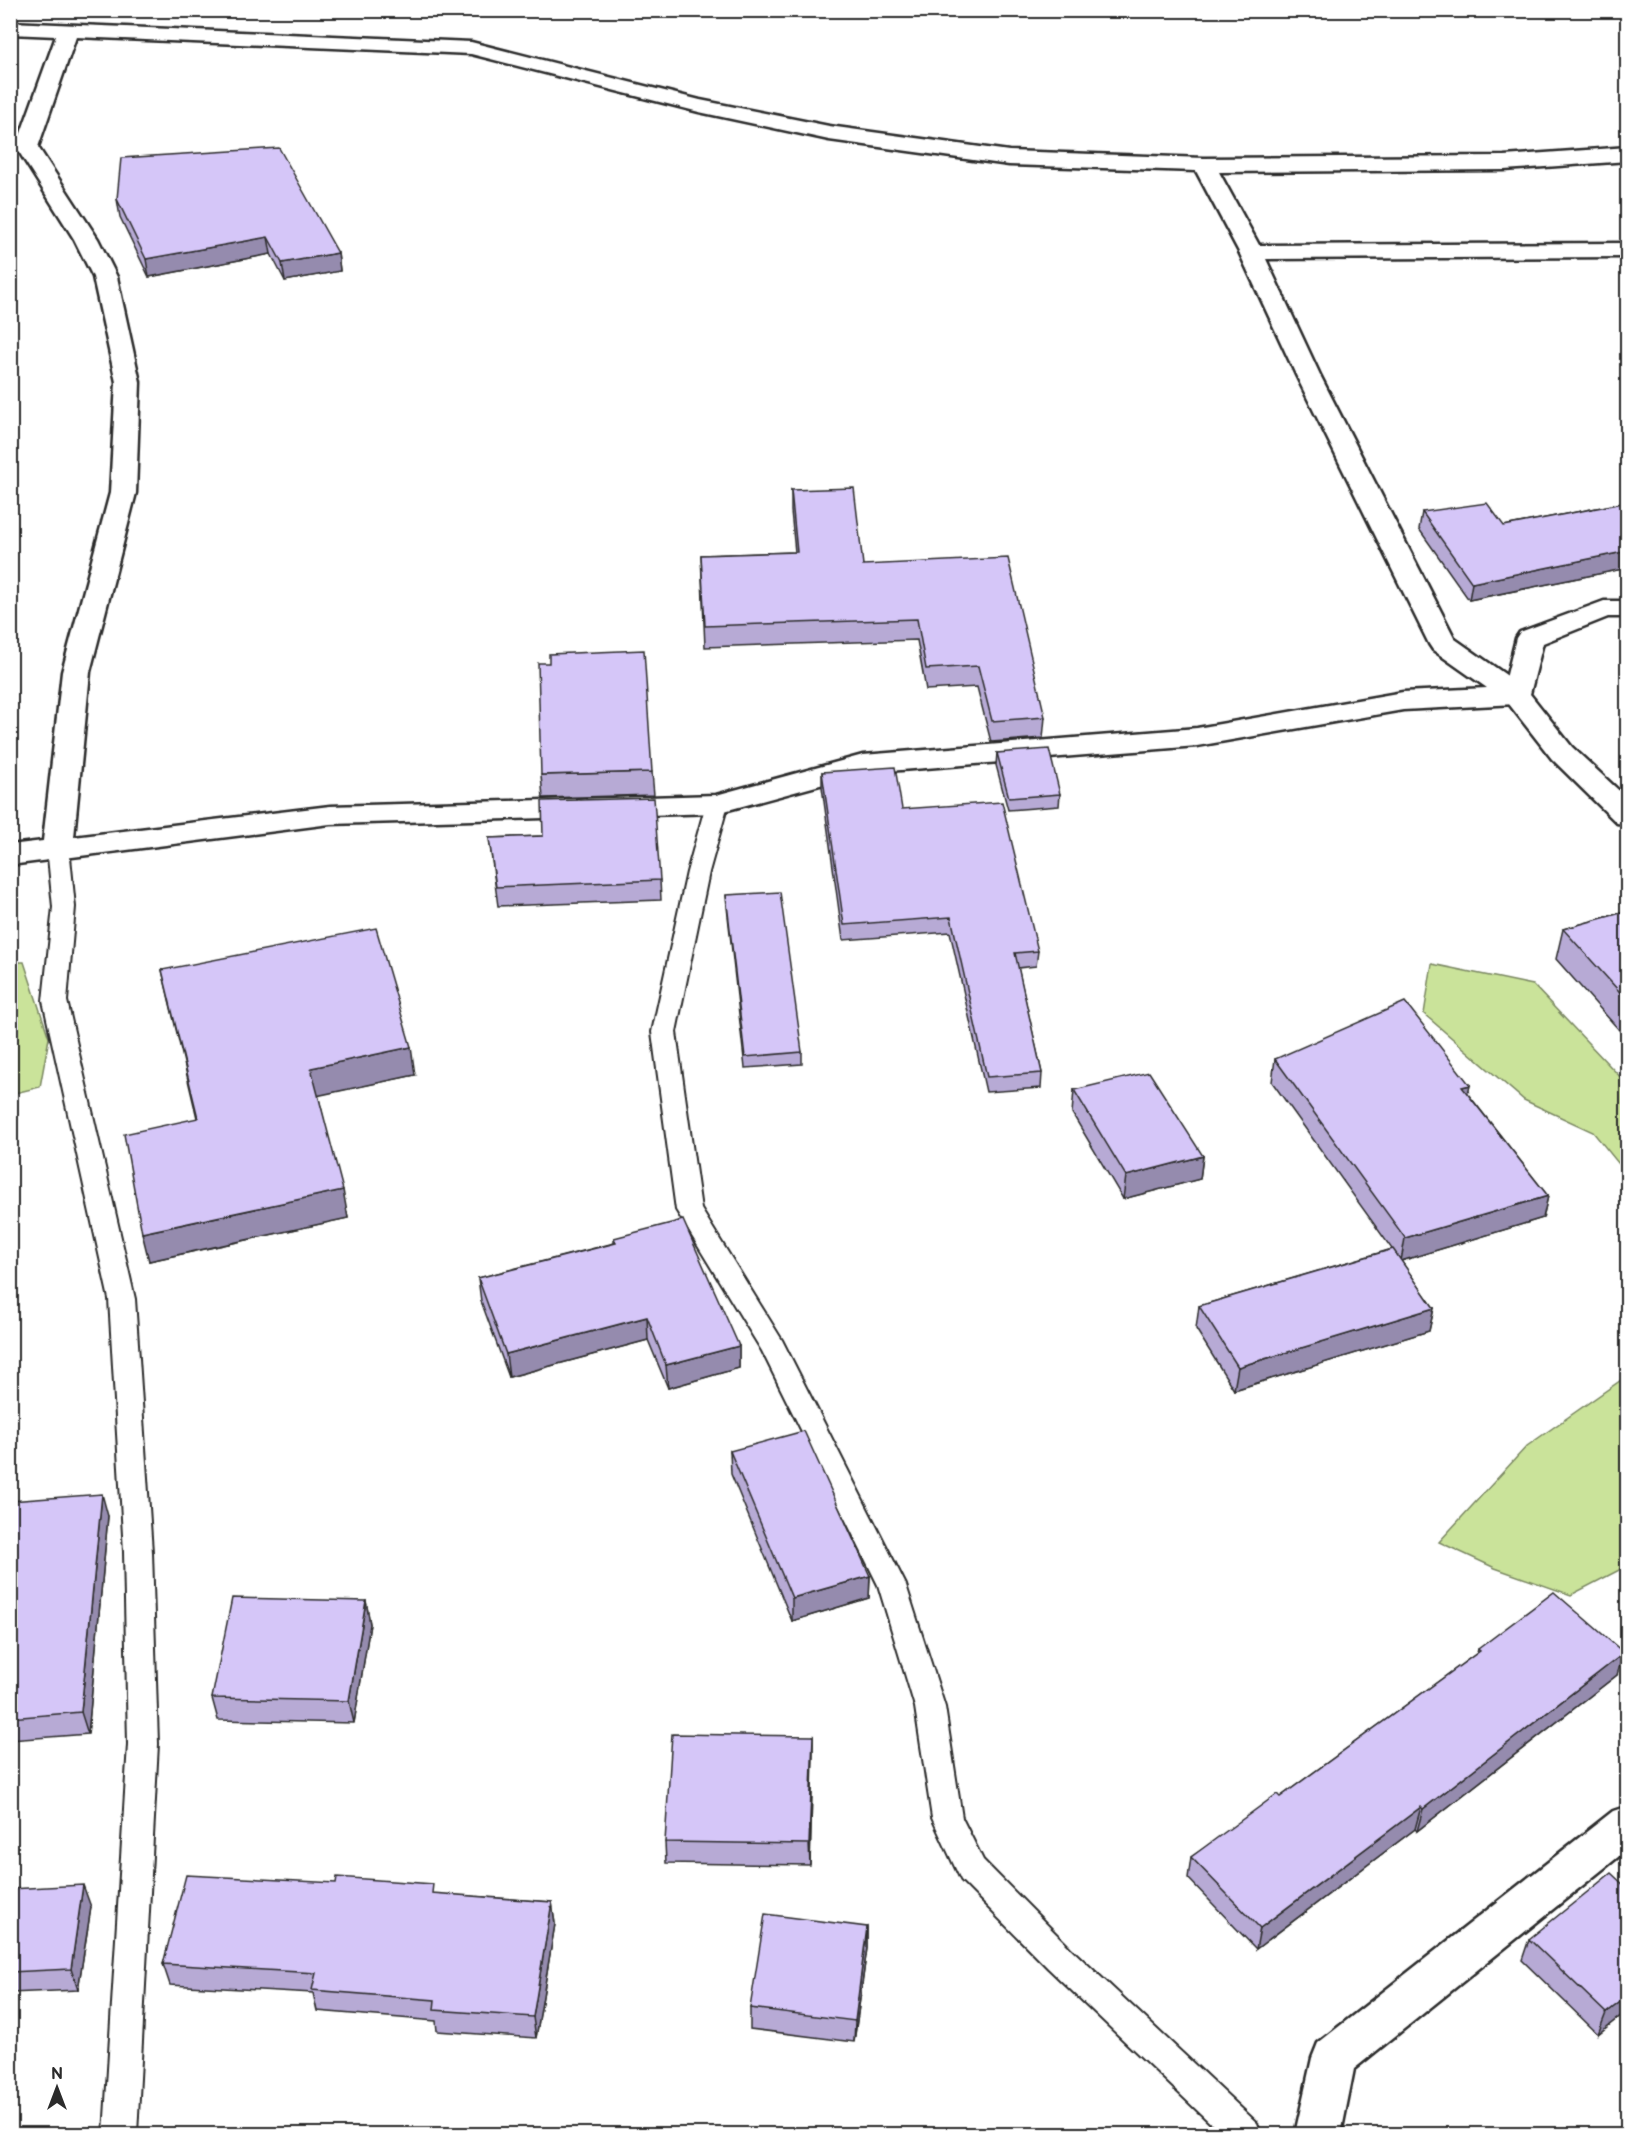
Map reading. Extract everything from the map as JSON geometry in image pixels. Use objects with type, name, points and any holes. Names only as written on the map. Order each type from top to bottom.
[{"type":"street","points":[[10,28],[266,37],[471,48],[699,106],[829,133],[1009,158],[1204,165],[1503,163],[1628,154]]},
{"type":"street","points":[[36,851],[76,672],[123,494],[128,382],[105,277],[86,239],[27,147],[68,31]]},
{"type":"street","points":[[1204,165],[1251,252],[1309,377],[1443,644],[1516,695],[1562,753],[1628,816]]},
{"type":"street","points":[[1251,252],[1628,250]]},
{"type":"street","points":[[1516,695],[1530,638],[1604,609],[1628,609]]},
{"type":"street","points":[[10,868],[36,851],[330,815],[717,804],[862,764],[1197,738],[1403,701],[1516,695]]},
{"type":"street","points":[[1318,2134],[1334,2058],[1628,1824]]},
{"type":"lane","points":[[717,804],[698,872],[664,1032],[689,1210],[773,1347],[892,1585],[930,1707],[947,1818],[972,1870],[1059,1958],[1245,2134]]},
{"type":"lane","points":[[36,851],[64,907],[55,1001],[122,1299],[138,1552],[143,1744],[121,2134]]},
{"type":"green space","points":[[11,962],[24,962],[49,1038],[40,1087],[11,1094]]},
{"type":"green space","points":[[1432,964],[1533,985],[1627,1084],[1627,1174],[1593,1132],[1524,1100],[1424,1014]]},
{"type":"green space","points":[[1627,1376],[1627,1566],[1571,1595],[1495,1568],[1439,1542],[1527,1446]]},
{"type":"building","points":[[279,148],[338,253],[282,263],[268,237],[146,259],[117,199],[121,158]]},
{"type":"building","points":[[854,488],[863,565],[1008,558],[1045,717],[992,721],[978,666],[926,669],[917,619],[705,626],[701,555],[797,552],[791,490]]},
{"type":"building","points":[[1628,502],[1628,551],[1472,583],[1422,512],[1487,503],[1504,526]]},
{"type":"building","points":[[644,650],[652,772],[541,775],[538,663],[549,663],[549,654]]},
{"type":"building","points":[[1049,749],[1060,794],[1009,798],[997,753]]},
{"type":"building","points":[[895,767],[902,809],[1002,802],[1038,951],[1015,953],[1042,1073],[987,1077],[951,917],[844,925],[822,772]]},
{"type":"building","points":[[654,798],[660,880],[496,887],[489,838],[543,836],[542,801]]},
{"type":"building","points":[[780,892],[802,1052],[745,1057],[726,895]]},
{"type":"building","points":[[1628,911],[1628,1001],[1563,929]]},
{"type":"building","points":[[376,928],[411,1047],[311,1068],[343,1190],[142,1233],[124,1134],[198,1118],[162,970]]},
{"type":"building","points":[[1405,1002],[1470,1085],[1462,1087],[1548,1196],[1405,1238],[1275,1059]]},
{"type":"building","points":[[1149,1072],[1203,1156],[1126,1176],[1074,1090]]},
{"type":"building","points":[[683,1220],[739,1346],[666,1365],[647,1317],[506,1354],[478,1278],[616,1243],[614,1238]]},
{"type":"building","points":[[1393,1249],[1434,1308],[1238,1367],[1199,1306]]},
{"type":"building","points":[[804,1431],[870,1576],[792,1598],[730,1451]]},
{"type":"building","points":[[102,1494],[81,1712],[10,1718],[10,1501]]},
{"type":"building","points":[[1554,1592],[1624,1653],[1423,1809],[1421,1807],[1260,1928],[1191,1857],[1277,1794],[1280,1797],[1480,1651],[1478,1649]]},
{"type":"building","points":[[232,1598],[366,1601],[349,1701],[212,1698]]},
{"type":"building","points":[[672,1734],[813,1736],[809,1844],[665,1842]]},
{"type":"building","points":[[1611,1873],[1628,1889],[1628,1996],[1606,2013],[1529,1939]]},
{"type":"building","points":[[186,1875],[336,1883],[337,1877],[433,1884],[432,1893],[552,1902],[533,2017],[434,2010],[435,2000],[312,1990],[316,1973],[163,1964]]},
{"type":"building","points":[[83,1885],[71,1969],[10,1972],[10,1889]]},
{"type":"building","points":[[765,1914],[867,1927],[855,2021],[750,2008]]}]
